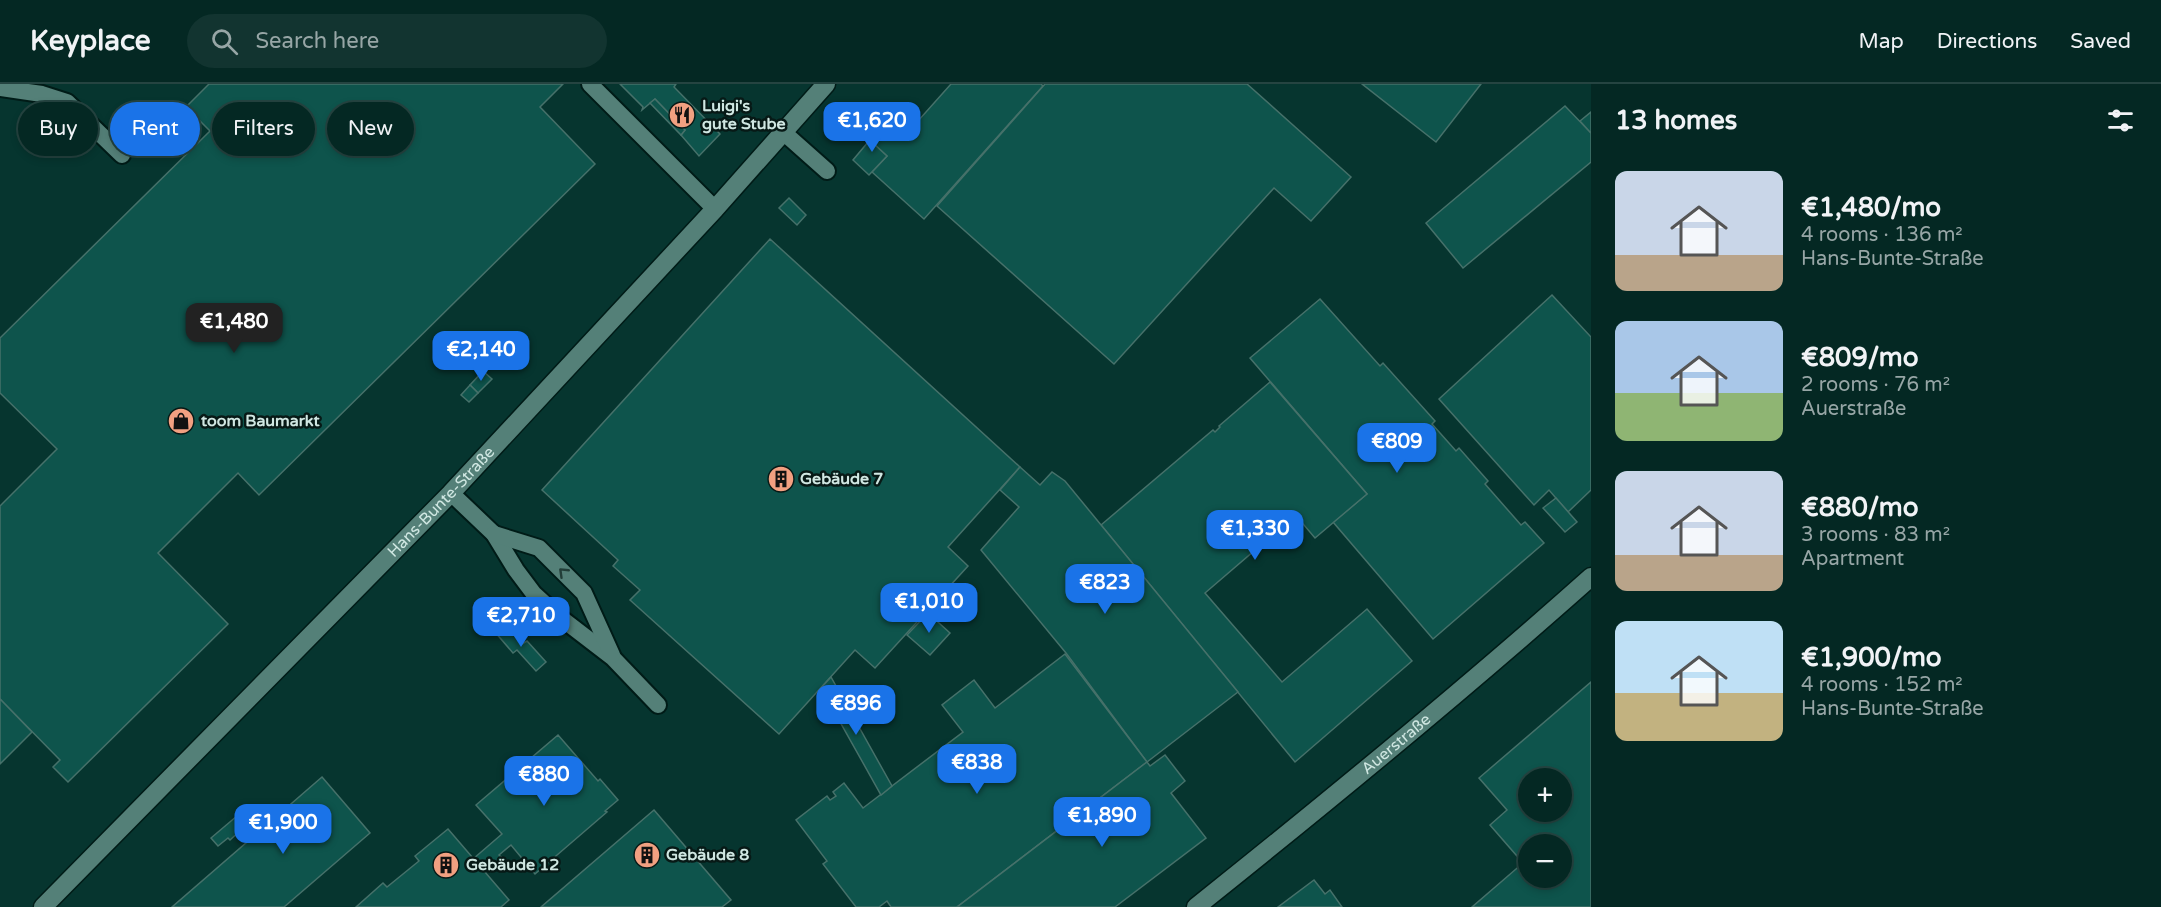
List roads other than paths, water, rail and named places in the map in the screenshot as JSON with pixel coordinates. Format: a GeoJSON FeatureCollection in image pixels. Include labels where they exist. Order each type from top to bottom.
{"type":"FeatureCollection","features":[{"type":"Feature","properties":{"kind":"street","name":"Hans-Bunte-Straße"},"geometry":{"type":"LineString","coordinates":[[43,907],[451,493],[715,209],[826,84]]}},
{"type":"Feature","properties":{"kind":"street","name":"Auerstraße"},"geometry":{"type":"LineString","coordinates":[[1196,907],[1314,812],[1591,577]]}},
{"type":"Feature","properties":{"kind":"lane"},"geometry":{"type":"LineString","coordinates":[[590,84],[715,209]]}},
{"type":"Feature","properties":{"kind":"lane"},"geometry":{"type":"LineString","coordinates":[[0,88],[42,94],[67,102],[110,143]]}},
{"type":"Feature","properties":{"kind":"lane"},"geometry":{"type":"LineString","coordinates":[[782,131],[827,171]]}},
{"type":"Feature","properties":{"kind":"lane"},"geometry":{"type":"LineString","coordinates":[[451,493],[494,534],[534,594],[557,615],[613,658],[658,705]]}},
{"type":"Feature","properties":{"kind":"lane"},"geometry":{"type":"LineString","coordinates":[[494,534],[539,548],[584,593],[613,658]]}},
{"type":"Feature","properties":{"kind":"place","name":"Luigi's gute Stube"},"geometry":{"type":"Point","coordinates":[682,115]}},
{"type":"Feature","properties":{"kind":"place","name":"toom Baumarkt"},"geometry":{"type":"Point","coordinates":[181,421]}},
{"type":"Feature","properties":{"kind":"place","name":"Gebäude 7"},"geometry":{"type":"Point","coordinates":[781,479]}},
{"type":"Feature","properties":{"kind":"place","name":"Gebäude 8"},"geometry":{"type":"Point","coordinates":[647,855]}},
{"type":"Feature","properties":{"kind":"place","name":"Gebäude 12"},"geometry":{"type":"Point","coordinates":[446,865]}}]}
